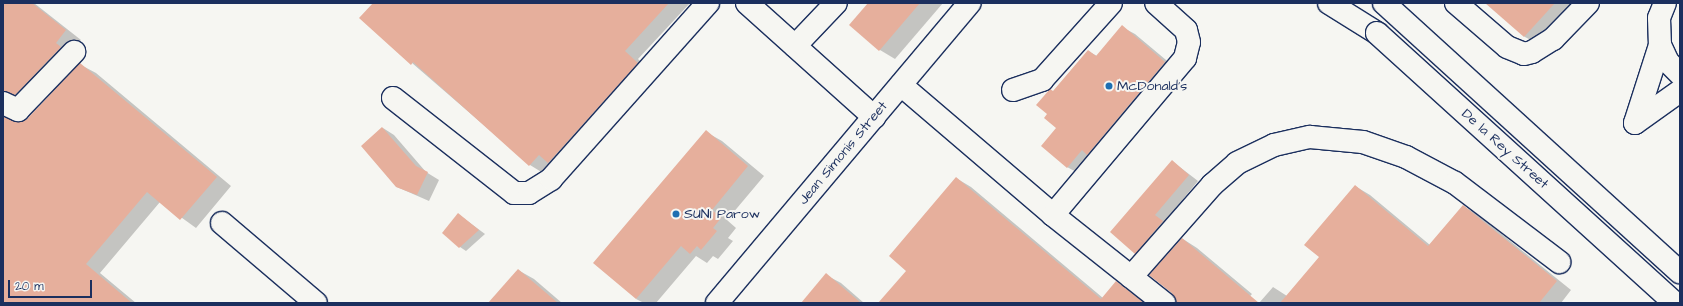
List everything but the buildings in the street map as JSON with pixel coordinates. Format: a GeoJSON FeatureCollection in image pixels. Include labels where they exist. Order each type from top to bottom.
{"type":"FeatureCollection","features":[{"type":"Feature","properties":{"kind":"main road"},"geometry":{"type":"LineString","coordinates":[[393,98],[514,193],[529,193],[551,179],[708,3]]}},
{"type":"Feature","properties":{"kind":"main road"},"geometry":{"type":"LineString","coordinates":[[747,3],[874,117]]}},
{"type":"Feature","properties":{"kind":"main road"},"geometry":{"type":"LineString","coordinates":[[795,46],[836,3]]}},
{"type":"Feature","properties":{"kind":"main road","name":"Jean Simonis Street"},"geometry":{"type":"LineString","coordinates":[[717,303],[970,3]]}},
{"type":"Feature","properties":{"kind":"main road"},"geometry":{"type":"LineString","coordinates":[[1013,90],[1042,80],[1111,3]]}},
{"type":"Feature","properties":{"kind":"main road"},"geometry":{"type":"LineString","coordinates":[[1053,215],[1185,58],[1189,42],[1186,30],[1156,3]]}},
{"type":"Feature","properties":{"kind":"main road","name":"De la Rey Street"},"geometry":{"type":"LineString","coordinates":[[1328,3],[1377,33],[1675,303]]}},
{"type":"Feature","properties":{"kind":"main road","name":"De la Rey Street"},"geometry":{"type":"LineString","coordinates":[[1384,3],[1680,272]]}},
{"type":"Feature","properties":{"kind":"main road"},"geometry":{"type":"LineString","coordinates":[[1456,3],[1507,47],[1524,54],[1532,52],[1553,39],[1588,3]]}},
{"type":"Feature","properties":{"kind":"main road"},"geometry":{"type":"LineString","coordinates":[[1665,3],[1659,18],[1660,45],[1635,123],[1680,91]]}},
{"type":"Feature","properties":{"kind":"main road"},"geometry":{"type":"LineString","coordinates":[[1660,45],[1668,62],[1680,74]]}},
{"type":"Feature","properties":{"kind":"main road"},"geometry":{"type":"LineString","coordinates":[[3,103],[18,110],[74,52]]}},
{"type":"Feature","properties":{"kind":"main road"},"geometry":{"type":"LineString","coordinates":[[901,85],[1053,215],[1164,303]]}},
{"type":"Feature","properties":{"kind":"main road"},"geometry":{"type":"LineString","coordinates":[[1132,277],[1212,185],[1237,163],[1274,145],[1310,137],[1363,142],[1406,157],[1455,183],[1559,262]]}},
{"type":"Feature","properties":{"kind":"main road"},"geometry":{"type":"LineString","coordinates":[[222,223],[316,303]]}},
{"type":"Feature","properties":{"kind":"railway"},"geometry":{"type":"LineString","coordinates":[[1674,303],[1680,296]]}},
{"type":"Feature","properties":{"kind":"place","name":"McDonald's"},"geometry":{"type":"Point","coordinates":[1109,86]}},
{"type":"Feature","properties":{"kind":"place","name":"SUN1 Parow"},"geometry":{"type":"Point","coordinates":[676,214]}}]}
